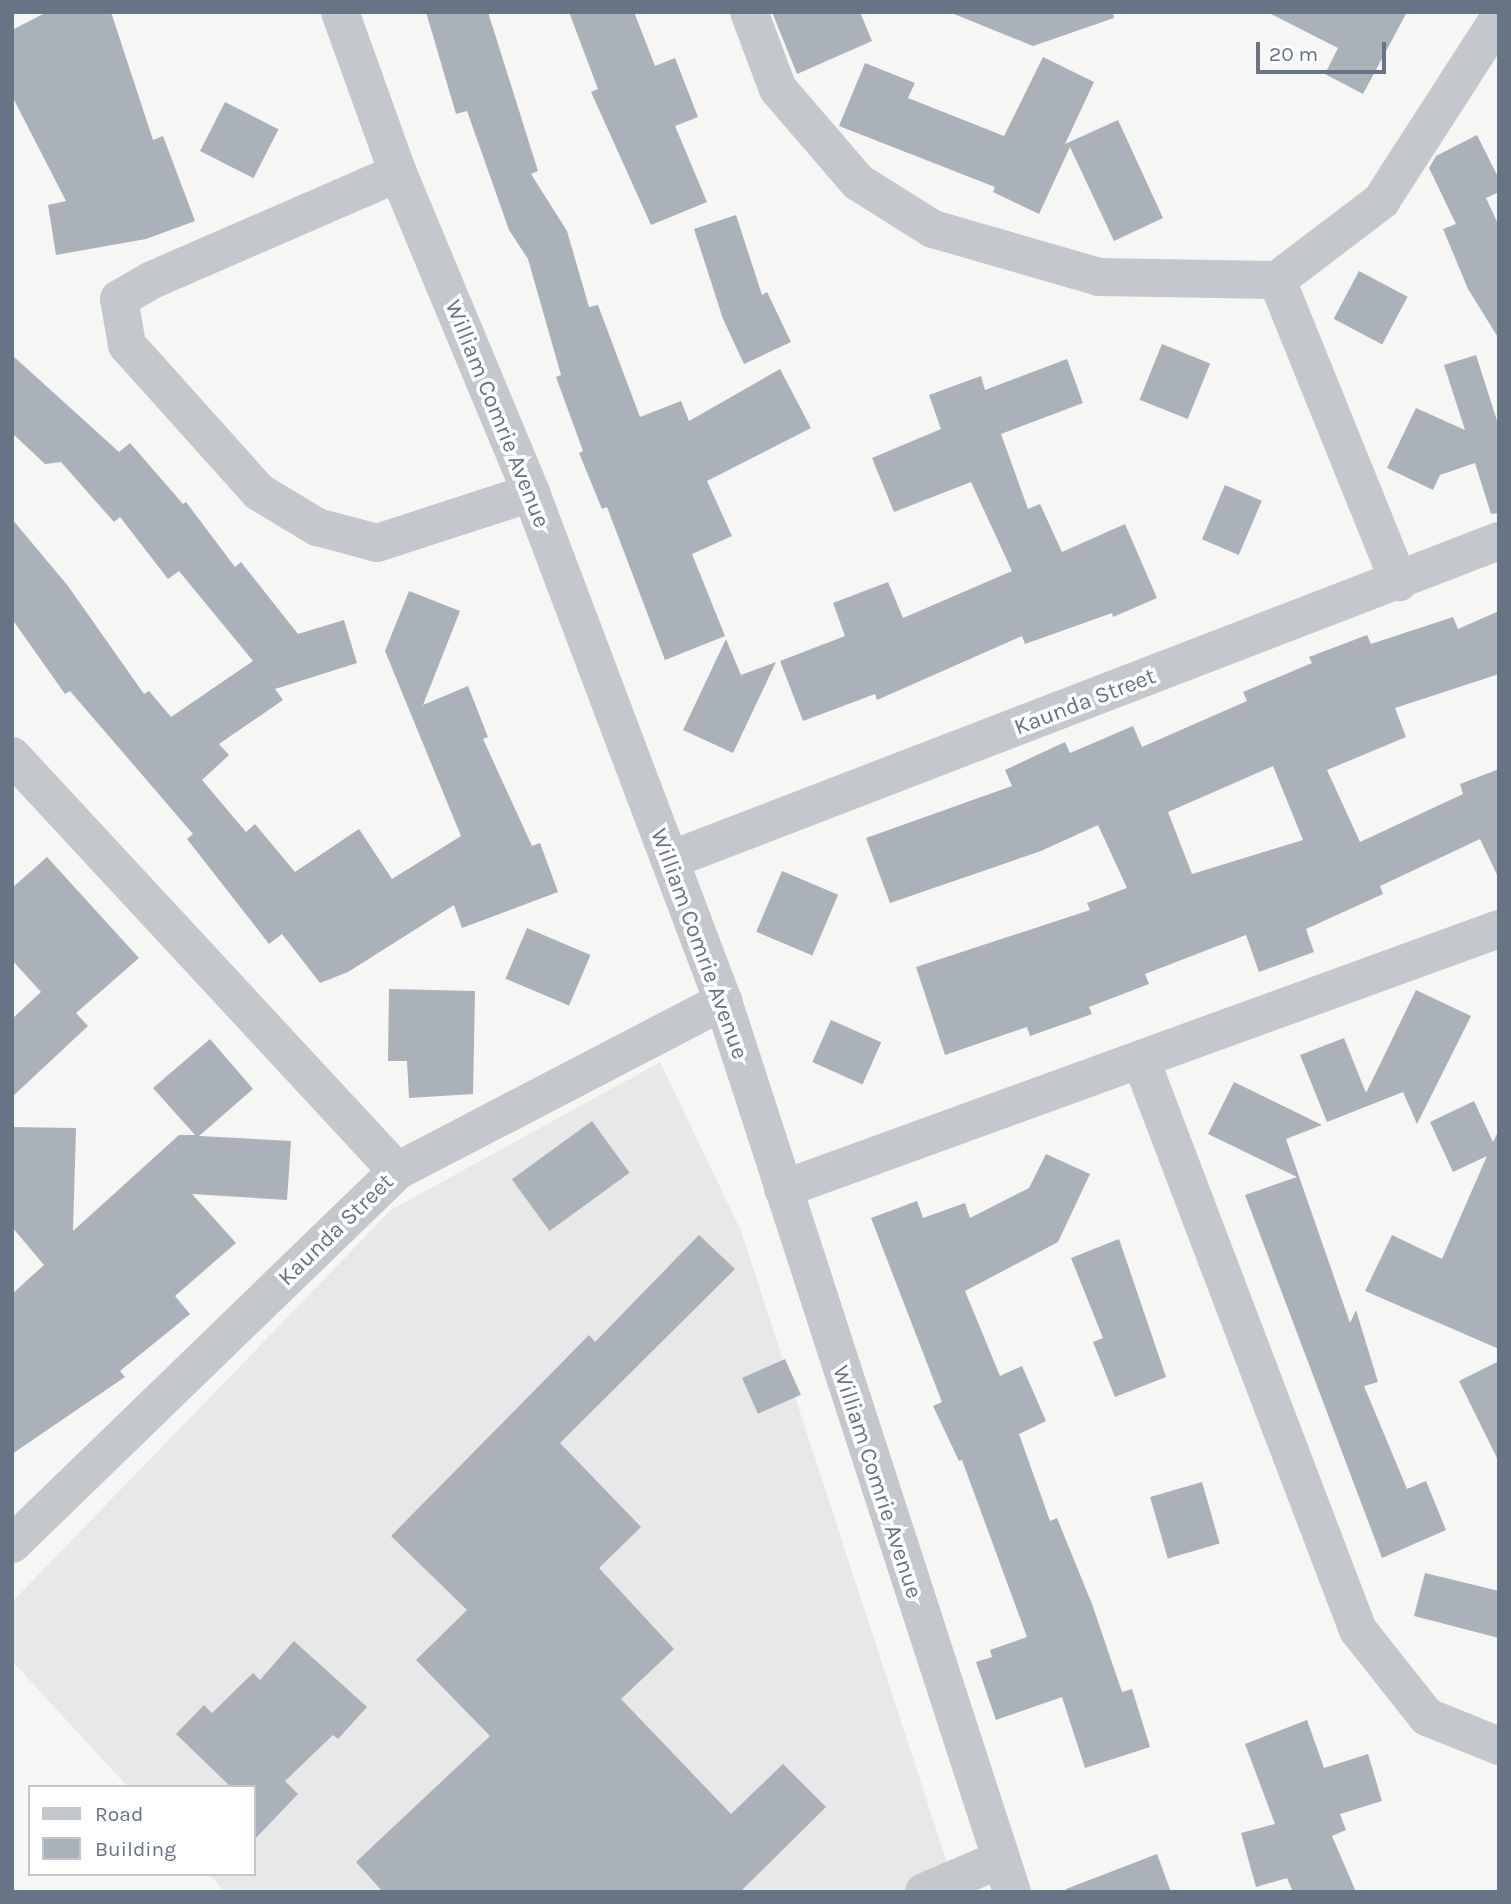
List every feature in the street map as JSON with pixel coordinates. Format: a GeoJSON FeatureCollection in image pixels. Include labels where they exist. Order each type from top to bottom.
{"type":"FeatureCollection","features":[{"type":"Feature","properties":{"kind":"street","name":"William Comrie Avenue"},"geometry":{"type":"LineString","coordinates":[[340,12],[398,173],[531,493],[723,1001],[1005,1876]]}},
{"type":"Feature","properties":{"kind":"street"},"geometry":{"type":"LineString","coordinates":[[749,12],[778,89],[858,182],[933,229],[1099,277],[1277,280],[1381,201],[1499,18]]}},
{"type":"Feature","properties":{"kind":"street"},"geometry":{"type":"LineString","coordinates":[[398,173],[119,299],[127,345],[258,492],[317,527],[377,543],[531,493]]}},
{"type":"Feature","properties":{"kind":"street"},"geometry":{"type":"LineString","coordinates":[[1277,280],[1399,582]]}},
{"type":"Feature","properties":{"kind":"street","name":"Kaunda Street"},"geometry":{"type":"LineString","coordinates":[[670,860],[1399,582],[1499,541]]}},
{"type":"Feature","properties":{"kind":"street"},"geometry":{"type":"LineString","coordinates":[[12,756],[397,1171]]}},
{"type":"Feature","properties":{"kind":"street"},"geometry":{"type":"LineString","coordinates":[[783,1189],[1142,1063],[1499,929]]}},
{"type":"Feature","properties":{"kind":"street","name":"Kaunda Street"},"geometry":{"type":"LineString","coordinates":[[12,1544],[397,1171],[723,1001]]}},
{"type":"Feature","properties":{"kind":"street"},"geometry":{"type":"LineString","coordinates":[[1142,1063],[1358,1630],[1427,1717],[1499,1746]]}},
{"type":"Feature","properties":{"kind":"street"},"geometry":{"type":"LineString","coordinates":[[925,1892],[1005,1876]]}},
{"type":"Feature","properties":{"kind":"shaded area"},"geometry":{"type":"Polygon","coordinates":[[[660,1062],[741,1231],[953,1881],[934,1892],[225,1892],[211,1876],[256,1876],[256,1785],[126,1785],[12,1661],[12,1602],[391,1210],[660,1062]]]}},
{"type":"Feature","properties":{"kind":"building"},"geometry":{"type":"Polygon","coordinates":[[[47,12],[111,12],[153,140],[163,136],[195,221],[146,239],[56,255],[48,205],[66,201],[12,96],[12,30],[47,12]]]}},
{"type":"Feature","properties":{"kind":"building"},"geometry":{"type":"Polygon","coordinates":[[[426,12],[488,12],[538,171],[531,174],[567,231],[589,307],[598,305],[640,417],[681,401],[689,421],[780,369],[811,428],[707,481],[732,536],[692,554],[725,636],[665,660],[607,507],[602,509],[579,453],[583,451],[556,377],[561,375],[528,259],[509,230],[467,111],[456,114],[426,12]]]}},
{"type":"Feature","properties":{"kind":"building"},"geometry":{"type":"Polygon","coordinates":[[[569,12],[634,12],[655,66],[675,58],[698,117],[675,126],[707,202],[651,225],[591,92],[598,89],[569,12]]]}},
{"type":"Feature","properties":{"kind":"building"},"geometry":{"type":"Polygon","coordinates":[[[772,12],[860,12],[872,41],[797,74],[772,12]]]}},
{"type":"Feature","properties":{"kind":"building"},"geometry":{"type":"Polygon","coordinates":[[[1113,12],[1114,18],[1033,46],[954,14],[1113,12]]]}},
{"type":"Feature","properties":{"kind":"building"},"geometry":{"type":"Polygon","coordinates":[[[1267,12],[1407,12],[1363,94],[1325,74],[1338,48],[1267,12]]]}},
{"type":"Feature","properties":{"kind":"building"},"geometry":{"type":"Polygon","coordinates":[[[1043,57],[1094,82],[1065,144],[1118,120],[1163,218],[1114,241],[1070,147],[1039,214],[993,192],[995,187],[839,126],[865,63],[915,83],[908,98],[1004,136],[1043,57]]]}},
{"type":"Feature","properties":{"kind":"building"},"geometry":{"type":"Polygon","coordinates":[[[225,102],[278,129],[253,178],[200,151],[225,102]]]}},
{"type":"Feature","properties":{"kind":"building"},"geometry":{"type":"Polygon","coordinates":[[[1477,135],[1499,179],[1499,192],[1486,198],[1499,226],[1499,339],[1468,289],[1443,229],[1456,224],[1429,168],[1436,156],[1477,135]]]}},
{"type":"Feature","properties":{"kind":"building"},"geometry":{"type":"Polygon","coordinates":[[[736,215],[762,295],[767,292],[791,342],[744,364],[723,319],[694,229],[736,215]]]}},
{"type":"Feature","properties":{"kind":"building"},"geometry":{"type":"Polygon","coordinates":[[[1359,271],[1408,297],[1382,345],[1334,319],[1359,271]]]}},
{"type":"Feature","properties":{"kind":"building"},"geometry":{"type":"Polygon","coordinates":[[[1162,344],[1210,363],[1188,419],[1140,400],[1162,344]]]}},
{"type":"Feature","properties":{"kind":"building"},"geometry":{"type":"Polygon","coordinates":[[[12,355],[119,452],[130,443],[183,504],[186,502],[235,567],[241,562],[298,634],[344,620],[357,663],[275,689],[283,700],[219,744],[229,755],[202,780],[246,832],[255,824],[295,872],[359,829],[392,879],[461,836],[385,651],[409,591],[460,611],[423,705],[468,686],[488,737],[483,739],[532,846],[540,843],[558,892],[462,928],[454,905],[348,972],[320,983],[282,934],[269,944],[187,839],[193,834],[70,691],[65,694],[12,619],[12,519],[68,586],[144,694],[149,691],[171,717],[253,661],[179,571],[168,579],[120,517],[114,522],[61,462],[45,464],[12,433],[12,355]]]}},
{"type":"Feature","properties":{"kind":"building"},"geometry":{"type":"Polygon","coordinates":[[[1476,355],[1499,427],[1499,513],[1491,514],[1475,463],[1440,475],[1433,490],[1387,468],[1416,408],[1465,430],[1444,365],[1476,355]]]}},
{"type":"Feature","properties":{"kind":"building"},"geometry":{"type":"Polygon","coordinates":[[[1067,359],[1083,403],[1001,434],[1028,509],[1040,504],[1062,552],[1125,524],[1157,598],[1113,617],[1112,613],[1025,644],[1022,636],[877,700],[875,694],[803,721],[780,661],[845,636],[833,603],[888,582],[903,618],[1012,571],[971,482],[894,512],[872,458],[941,429],[929,395],[981,376],[985,390],[1067,359]]]}},
{"type":"Feature","properties":{"kind":"building"},"geometry":{"type":"Polygon","coordinates":[[[1225,485],[1262,501],[1239,555],[1202,539],[1225,485]]]}},
{"type":"Feature","properties":{"kind":"building"},"geometry":{"type":"Polygon","coordinates":[[[1499,611],[1499,674],[1395,708],[1406,737],[1327,770],[1360,842],[1463,794],[1460,784],[1499,769],[1499,879],[1480,839],[1380,886],[1383,894],[1306,929],[1314,952],[1259,972],[1246,935],[1145,974],[1149,984],[1089,1007],[1092,1014],[1030,1036],[1027,1027],[945,1055],[916,967],[1090,910],[1087,903],[1127,888],[1098,825],[1041,851],[890,903],[866,838],[1012,786],[1005,770],[1065,742],[1070,753],[1133,726],[1142,747],[1247,701],[1243,692],[1312,663],[1309,657],[1367,635],[1371,644],[1453,617],[1458,629],[1499,611]],[[1273,766],[1168,812],[1192,874],[1303,840],[1273,766]]]}},
{"type":"Feature","properties":{"kind":"building"},"geometry":{"type":"Polygon","coordinates":[[[726,639],[741,675],[776,662],[733,753],[683,730],[726,639]]]}},
{"type":"Feature","properties":{"kind":"building"},"geometry":{"type":"Polygon","coordinates":[[[47,857],[139,958],[76,1013],[88,1026],[12,1097],[12,1019],[41,992],[12,960],[12,888],[47,857]]]}},
{"type":"Feature","properties":{"kind":"building"},"geometry":{"type":"Polygon","coordinates":[[[782,871],[838,895],[812,956],[756,932],[782,871]]]}},
{"type":"Feature","properties":{"kind":"building"},"geometry":{"type":"Polygon","coordinates":[[[527,928],[591,955],[569,1006],[506,979],[527,928]]]}},
{"type":"Feature","properties":{"kind":"building"},"geometry":{"type":"Polygon","coordinates":[[[389,989],[475,991],[473,1094],[409,1098],[407,1061],[388,1061],[389,989]]]}},
{"type":"Feature","properties":{"kind":"building"},"geometry":{"type":"Polygon","coordinates":[[[1416,990],[1471,1016],[1417,1124],[1403,1092],[1327,1122],[1300,1055],[1344,1038],[1366,1093],[1416,990]]]}},
{"type":"Feature","properties":{"kind":"building"},"geometry":{"type":"Polygon","coordinates":[[[831,1020],[881,1042],[863,1084],[812,1062],[831,1020]]]}},
{"type":"Feature","properties":{"kind":"building"},"geometry":{"type":"Polygon","coordinates":[[[210,1039],[253,1089],[199,1136],[291,1141],[287,1200],[192,1194],[236,1243],[175,1296],[190,1314],[120,1371],[125,1377],[12,1454],[12,1294],[44,1265],[12,1227],[12,1127],[76,1128],[73,1231],[179,1135],[195,1135],[153,1088],[210,1039]]]}},
{"type":"Feature","properties":{"kind":"building"},"geometry":{"type":"Polygon","coordinates":[[[1234,1082],[1322,1125],[1286,1139],[1350,1323],[1356,1310],[1378,1382],[1364,1386],[1407,1489],[1426,1481],[1446,1530],[1382,1558],[1245,1195],[1297,1177],[1208,1134],[1234,1082]]]}},
{"type":"Feature","properties":{"kind":"building"},"geometry":{"type":"Polygon","coordinates":[[[1474,1101],[1493,1142],[1499,1130],[1499,1349],[1365,1291],[1392,1235],[1442,1259],[1487,1156],[1453,1172],[1430,1122],[1474,1101]]]}},
{"type":"Feature","properties":{"kind":"building"},"geometry":{"type":"Polygon","coordinates":[[[592,1121],[630,1173],[550,1231],[512,1179],[592,1121]]]}},
{"type":"Feature","properties":{"kind":"building"},"geometry":{"type":"Polygon","coordinates":[[[1046,1154],[1090,1174],[1058,1242],[965,1291],[1000,1376],[1022,1366],[1046,1421],[1019,1434],[1050,1521],[1057,1518],[1092,1604],[1122,1692],[1132,1689],[1150,1747],[1085,1768],[1062,1697],[996,1720],[976,1662],[992,1657],[990,1650],[1027,1637],[962,1460],[959,1461],[933,1406],[942,1402],[871,1218],[917,1201],[923,1218],[965,1203],[970,1218],[1029,1188],[1046,1154]]]}},
{"type":"Feature","properties":{"kind":"building"},"geometry":{"type":"Polygon","coordinates":[[[699,1235],[735,1269],[560,1443],[641,1527],[599,1568],[674,1649],[621,1699],[731,1814],[783,1764],[826,1807],[740,1892],[383,1892],[356,1862],[490,1736],[416,1660],[467,1610],[391,1536],[589,1335],[595,1342],[699,1235]]]}},
{"type":"Feature","properties":{"kind":"building"},"geometry":{"type":"Polygon","coordinates":[[[1119,1239],[1166,1377],[1115,1397],[1093,1342],[1103,1338],[1071,1258],[1119,1239]]]}},
{"type":"Feature","properties":{"kind":"building"},"geometry":{"type":"Polygon","coordinates":[[[785,1359],[801,1395],[758,1414],[742,1378],[785,1359]]]}},
{"type":"Feature","properties":{"kind":"building"},"geometry":{"type":"Polygon","coordinates":[[[1499,1361],[1499,1462],[1459,1381],[1499,1361]]]}},
{"type":"Feature","properties":{"kind":"building"},"geometry":{"type":"Polygon","coordinates":[[[1202,1482],[1220,1544],[1168,1558],[1150,1497],[1202,1482]]]}},
{"type":"Feature","properties":{"kind":"building"},"geometry":{"type":"Polygon","coordinates":[[[1425,1573],[1499,1591],[1499,1638],[1414,1616],[1425,1573]]]}},
{"type":"Feature","properties":{"kind":"building"},"geometry":{"type":"Polygon","coordinates":[[[294,1641],[367,1707],[338,1739],[333,1735],[285,1781],[298,1794],[256,1838],[256,1785],[229,1785],[176,1734],[204,1705],[212,1713],[253,1673],[260,1680],[294,1641]]]}},
{"type":"Feature","properties":{"kind":"building"},"geometry":{"type":"Polygon","coordinates":[[[1307,1720],[1324,1768],[1368,1754],[1382,1801],[1340,1814],[1346,1830],[1332,1836],[1356,1892],[1293,1892],[1287,1878],[1256,1887],[1241,1833],[1275,1824],[1245,1744],[1307,1720]]]}},
{"type":"Feature","properties":{"kind":"building"},"geometry":{"type":"Polygon","coordinates":[[[1157,1854],[1171,1892],[1067,1892],[1066,1889],[1157,1854]]]}}]}
